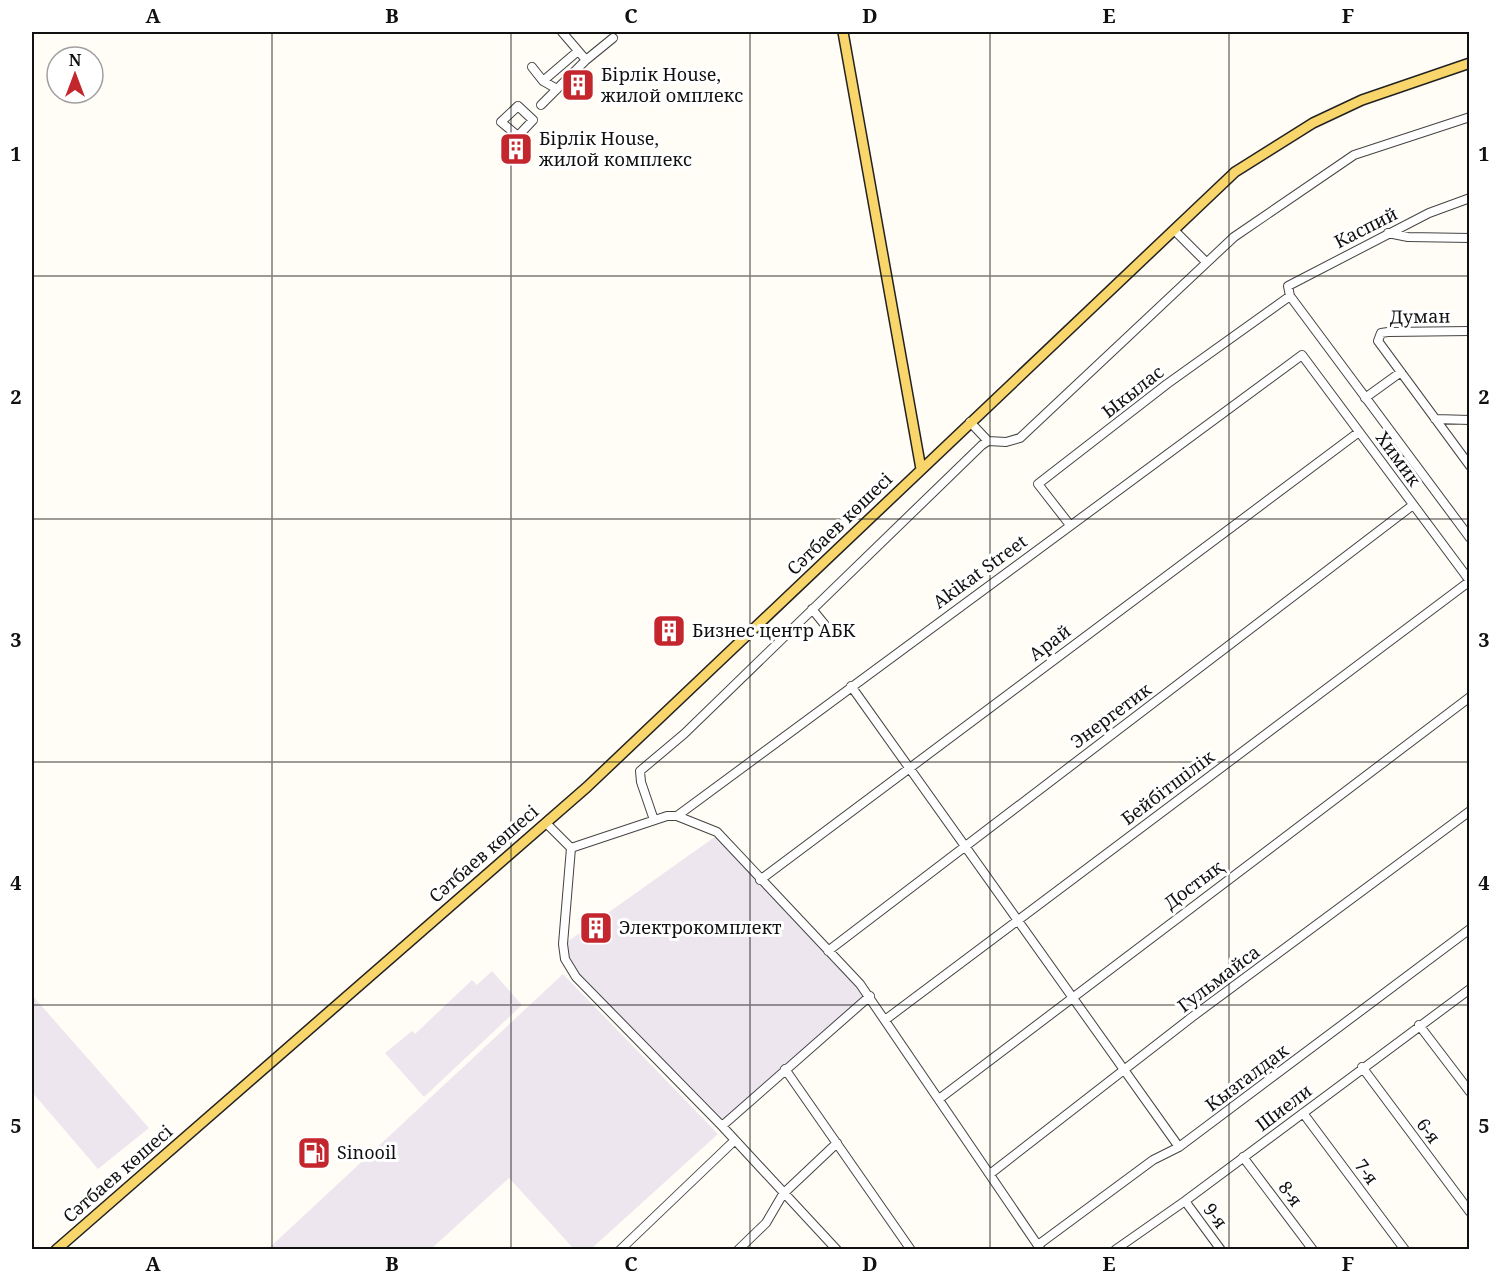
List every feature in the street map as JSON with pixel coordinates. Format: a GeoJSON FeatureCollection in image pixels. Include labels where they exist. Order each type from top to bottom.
{"type":"FeatureCollection","features":[{"type":"Feature","properties":{"kind":"main road"},"geometry":{"type":"LineString","coordinates":[[843,32],[921,469]]}},
{"type":"Feature","properties":{"kind":"main road","name":"Сәтбаев көшесі"},"geometry":{"type":"LineString","coordinates":[[56,1250],[587,787],[1235,172],[1313,123],[1362,100],[1470,63]]}},
{"type":"Feature","properties":{"kind":"street"},"geometry":{"type":"LineString","coordinates":[[562,32],[586,60]]}},
{"type":"Feature","properties":{"kind":"street"},"geometry":{"type":"LineString","coordinates":[[541,105],[586,60],[613,38]]}},
{"type":"Feature","properties":{"kind":"street"},"geometry":{"type":"LineString","coordinates":[[543,81],[578,51]]}},
{"type":"Feature","properties":{"kind":"street"},"geometry":{"type":"LineString","coordinates":[[532,67],[543,81],[557,89]]}},
{"type":"Feature","properties":{"kind":"street"},"geometry":{"type":"LineString","coordinates":[[970,422],[988,441],[1006,442],[1020,438],[1234,237],[1354,155],[1470,117]]}},
{"type":"Feature","properties":{"kind":"street","name":"Каспий"},"geometry":{"type":"LineString","coordinates":[[1290,296],[1288,286],[1388,233],[1430,213],[1470,198]]}},
{"type":"Feature","properties":{"kind":"street"},"geometry":{"type":"LineString","coordinates":[[1174,230],[1206,262]]}},
{"type":"Feature","properties":{"kind":"street"},"geometry":{"type":"LineString","coordinates":[[1388,233],[1408,237],[1470,238]]}},
{"type":"Feature","properties":{"kind":"street"},"geometry":{"type":"LineString","coordinates":[[1290,296],[1470,538]]}},
{"type":"Feature","properties":{"kind":"street","name":"Ыкылас"},"geometry":{"type":"LineString","coordinates":[[1070,525],[1038,484],[1167,384],[1290,296]]}},
{"type":"Feature","properties":{"kind":"street","name":"Думан"},"geometry":{"type":"LineString","coordinates":[[1401,372],[1378,341],[1381,333],[1470,331]]}},
{"type":"Feature","properties":{"kind":"street","name":"Akikat Street"},"geometry":{"type":"LineString","coordinates":[[677,816],[1302,355]]}},
{"type":"Feature","properties":{"kind":"street","name":"Химик"},"geometry":{"type":"LineString","coordinates":[[1302,355],[1470,581]]}},
{"type":"Feature","properties":{"kind":"street"},"geometry":{"type":"LineString","coordinates":[[1365,398],[1401,372],[1470,466]]}},
{"type":"Feature","properties":{"kind":"street"},"geometry":{"type":"LineString","coordinates":[[1435,420],[1470,420]]}},
{"type":"Feature","properties":{"kind":"street","name":"Арай"},"geometry":{"type":"LineString","coordinates":[[760,880],[1359,432]]}},
{"type":"Feature","properties":{"kind":"street"},"geometry":{"type":"LineString","coordinates":[[654,820],[641,782],[640,771],[684,734],[988,441]]}},
{"type":"Feature","properties":{"kind":"street","name":"Энергетик"},"geometry":{"type":"LineString","coordinates":[[828,951],[1413,506]]}},
{"type":"Feature","properties":{"kind":"street","name":"Бейбітшілік"},"geometry":{"type":"LineString","coordinates":[[885,1020],[1470,581]]}},
{"type":"Feature","properties":{"kind":"street"},"geometry":{"type":"LineString","coordinates":[[813,609],[825,625]]}},
{"type":"Feature","properties":{"kind":"street"},"geometry":{"type":"LineString","coordinates":[[851,686],[1179,1147]]}},
{"type":"Feature","properties":{"kind":"street","name":"Достық"},"geometry":{"type":"LineString","coordinates":[[939,1100],[1072,996],[1470,697]]}},
{"type":"Feature","properties":{"kind":"street","name":"Гульмайса"},"geometry":{"type":"LineString","coordinates":[[990,1174],[1192,1017],[1470,811]]}},
{"type":"Feature","properties":{"kind":"street"},"geometry":{"type":"LineString","coordinates":[[572,848],[654,820],[677,816],[717,832],[870,996],[1040,1247]]}},
{"type":"Feature","properties":{"kind":"street"},"geometry":{"type":"LineString","coordinates":[[546,823],[572,848]]}},
{"type":"Feature","properties":{"kind":"street"},"geometry":{"type":"LineString","coordinates":[[572,848],[563,944],[565,960],[576,977],[722,1126],[837,1250]]}},
{"type":"Feature","properties":{"kind":"street","name":"Кызгалдак"},"geometry":{"type":"LineString","coordinates":[[1040,1247],[1153,1160],[1179,1147],[1470,928]]}},
{"type":"Feature","properties":{"kind":"street","name":"Шиели"},"geometry":{"type":"LineString","coordinates":[[1115,1250],[1127,1246],[1362,1067],[1470,989]]}},
{"type":"Feature","properties":{"kind":"street"},"geometry":{"type":"LineString","coordinates":[[722,1126],[870,996]]}},
{"type":"Feature","properties":{"kind":"street"},"geometry":{"type":"LineString","coordinates":[[1419,1025],[1470,1092]]}},
{"type":"Feature","properties":{"kind":"street","name":"6-я"},"geometry":{"type":"LineString","coordinates":[[1362,1067],[1470,1212]]}},
{"type":"Feature","properties":{"kind":"street"},"geometry":{"type":"LineString","coordinates":[[785,1069],[910,1250]]}},
{"type":"Feature","properties":{"kind":"street","name":"7-я"},"geometry":{"type":"LineString","coordinates":[[1304,1113],[1405,1250]]}},
{"type":"Feature","properties":{"kind":"street"},"geometry":{"type":"LineString","coordinates":[[620,1250],[734,1141]]}},
{"type":"Feature","properties":{"kind":"street"},"geometry":{"type":"LineString","coordinates":[[738,1250],[766,1222],[783,1194],[837,1143]]}},
{"type":"Feature","properties":{"kind":"street","name":"8-я"},"geometry":{"type":"LineString","coordinates":[[1243,1157],[1313,1250]]}},
{"type":"Feature","properties":{"kind":"street","name":"9-я"},"geometry":{"type":"LineString","coordinates":[[1185,1201],[1221,1250]]}},
{"type":"Feature","properties":{"kind":"shaded area"},"geometry":{"type":"Polygon","coordinates":[[[716,836],[867,998],[725,1121],[579,974],[569,958],[567,942],[716,836]]]}},
{"type":"Feature","properties":{"kind":"shaded area"},"geometry":{"type":"Polygon","coordinates":[[[492,971],[522,1005],[424,1097],[385,1053],[412,1031],[415,1034],[472,980],[477,985],[492,971]]]}},
{"type":"Feature","properties":{"kind":"shaded area"},"geometry":{"type":"Polygon","coordinates":[[[563,974],[718,1134],[591,1249],[574,1249],[509,1178],[431,1249],[268,1249],[563,974]]]}},
{"type":"Feature","properties":{"kind":"shaded area"},"geometry":{"type":"Polygon","coordinates":[[[32,995],[149,1128],[98,1169],[32,1092],[32,995]]]}},
{"type":"Feature","properties":{"kind":"place","name":"Бірлік House, жилой омплекс"},"geometry":{"type":"Point","coordinates":[578,85]}},
{"type":"Feature","properties":{"kind":"place","name":"Бірлік House, жилой комплекс"},"geometry":{"type":"Point","coordinates":[516,149]}},
{"type":"Feature","properties":{"kind":"place","name":"Бизнес центр АБК"},"geometry":{"type":"Point","coordinates":[669,631]}},
{"type":"Feature","properties":{"kind":"place","name":"Электрокомплект"},"geometry":{"type":"Point","coordinates":[596,928]}},
{"type":"Feature","properties":{"kind":"place","name":"Sinooil"},"geometry":{"type":"Point","coordinates":[314,1153]}}]}
